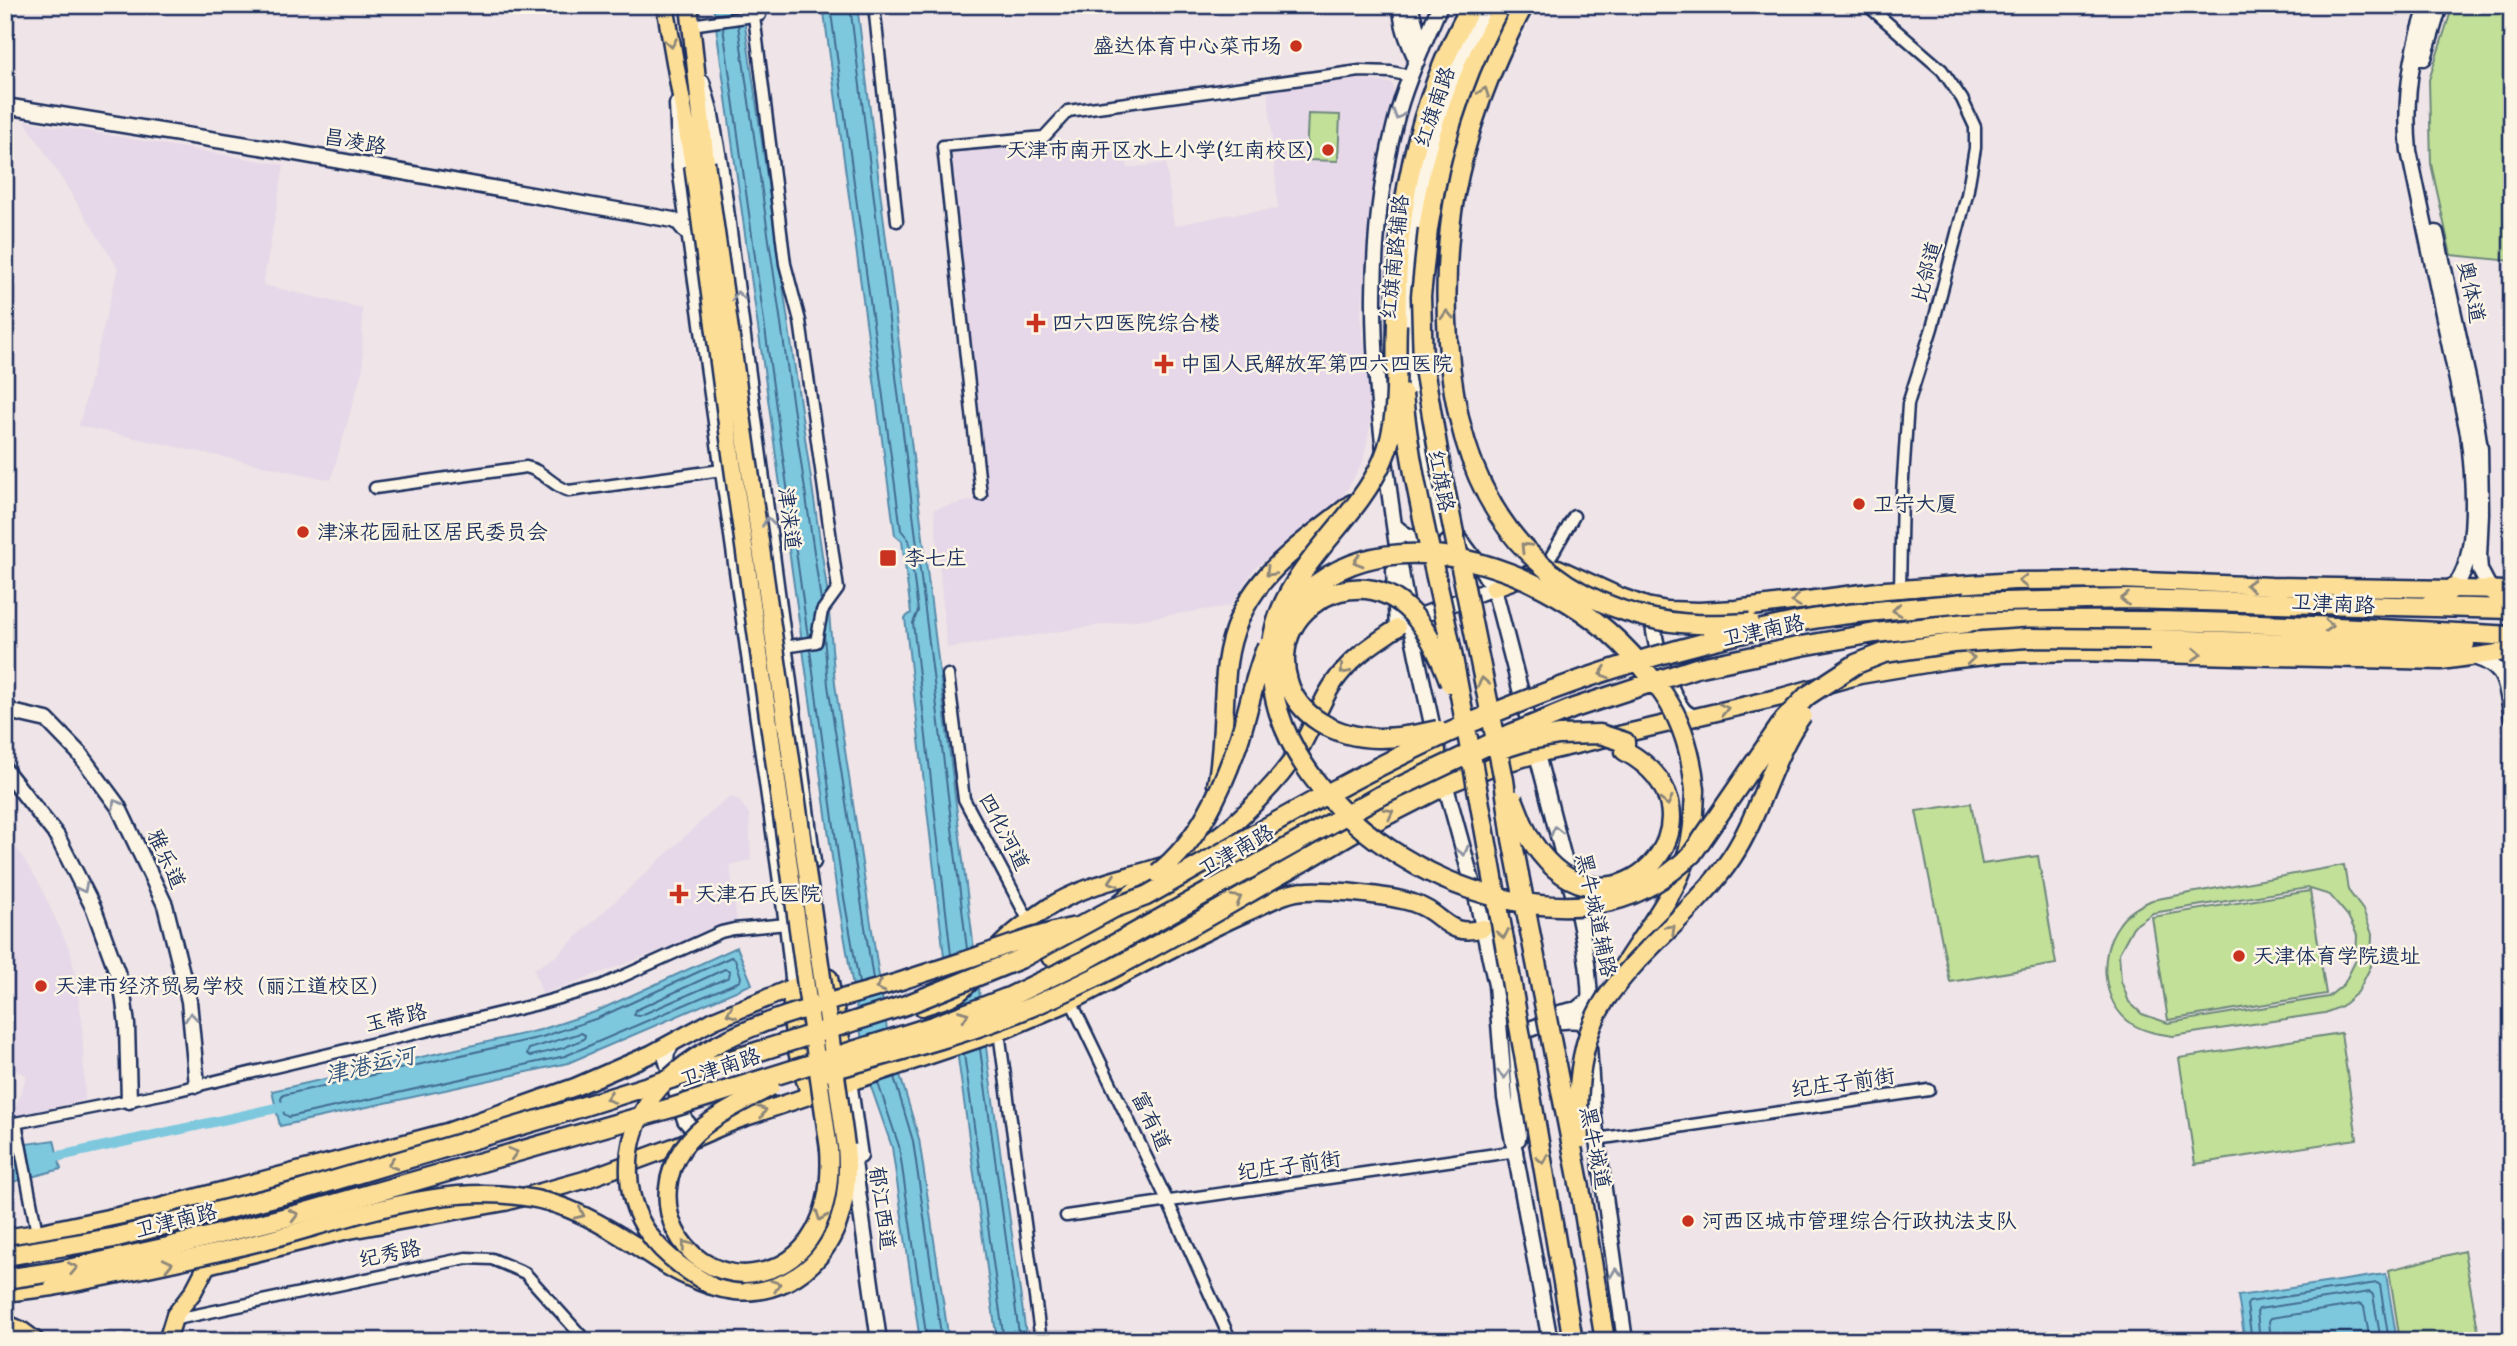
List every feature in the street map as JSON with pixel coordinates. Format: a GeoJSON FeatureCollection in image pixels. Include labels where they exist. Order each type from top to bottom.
{"type":"FeatureCollection","features":[{"type":"Feature","properties":{"kind":"highway","name":"红旗路"},"geometry":{"type":"LineString","coordinates":[[1472,5],[1444,62],[1417,142],[1400,229],[1396,281],[1397,324],[1404,409],[1466,719],[1573,1341]]}},
{"type":"Feature","properties":{"kind":"highway","name":"红旗南路"},"geometry":{"type":"LineString","coordinates":[[1428,229],[1441,158],[1472,65],[1504,5]]}},
{"type":"Feature","properties":{"kind":"highway"},"geometry":{"type":"LineString","coordinates":[[1472,65],[1518,5]]}},
{"type":"Feature","properties":{"kind":"highway"},"geometry":{"type":"LineString","coordinates":[[1524,5],[1492,70],[1460,173],[1446,271],[1451,371],[1457,416],[1475,472],[1493,508],[1523,545],[1548,569],[1597,600],[1646,617],[1682,623],[1793,623]]}},
{"type":"Feature","properties":{"kind":"highway","name":"红旗路"},"geometry":{"type":"LineString","coordinates":[[1428,229],[1421,296],[1423,363],[1442,474],[1504,780],[1535,965]]}},
{"type":"Feature","properties":{"kind":"highway"},"geometry":{"type":"LineString","coordinates":[[1397,324],[1391,434],[1379,468],[1360,497],[1314,555],[1283,605],[1276,623],[1270,657],[1276,703],[1287,733],[1322,787],[1350,818],[1378,841],[1417,867],[1465,889],[1521,902],[1586,905],[1612,901],[1652,885],[1692,854],[1784,720],[1807,696],[1856,664],[1884,653],[1953,643],[2028,638],[2409,646],[2512,644]]}},
{"type":"Feature","properties":{"kind":"highway"},"geometry":{"type":"LineString","coordinates":[[1214,798],[1223,742],[1227,663],[1233,634],[1245,603],[1276,565],[1360,497]]}},
{"type":"Feature","properties":{"kind":"highway"},"geometry":{"type":"LineString","coordinates":[[1116,916],[1183,851],[1199,827],[1240,738],[1253,683],[1276,628],[1299,597],[1346,565],[1379,556],[1434,555],[1461,559],[1502,571],[1546,590],[1584,613],[1607,631],[1650,676],[1665,697],[1683,731],[1692,765],[1695,809],[1687,855],[1665,903],[1598,999],[1580,1077],[1580,1188]]}},
{"type":"Feature","properties":{"kind":"highway"},"geometry":{"type":"LineString","coordinates":[[1357,588],[1392,597],[1412,612],[1426,632],[1466,719],[1405,737],[1381,739],[1356,737],[1328,726],[1305,711],[1290,689],[1285,656],[1293,627],[1309,607],[1333,592],[1357,588]]}},
{"type":"Feature","properties":{"kind":"highway"},"geometry":{"type":"LineString","coordinates":[[2425,607],[2453,588]]}},
{"type":"Feature","properties":{"kind":"highway"},"geometry":{"type":"LineString","coordinates":[[2490,589],[2512,607]]}},
{"type":"Feature","properties":{"kind":"highway","name":"卫津南路"},"geometry":{"type":"LineString","coordinates":[[5,1256],[113,1237],[225,1211],[559,1114],[935,995],[1020,959],[1086,924],[1116,916],[1146,896],[1466,719],[1691,646],[1793,623],[1965,603],[2128,599],[2512,607]]}},
{"type":"Feature","properties":{"kind":"highway","name":"卫津南路"},"geometry":{"type":"LineString","coordinates":[[5,1279],[59,1271],[168,1247],[678,1114],[936,1026],[1009,997],[1086,960],[1199,899],[1442,758],[1574,708],[1696,668],[1850,638],[1967,623],[2304,625],[2512,636]]}},
{"type":"Feature","properties":{"kind":"highway"},"geometry":{"type":"LineString","coordinates":[[2409,646],[2474,657]]}},
{"type":"Feature","properties":{"kind":"highway"},"geometry":{"type":"LineString","coordinates":[[1598,999],[1699,901],[1728,863],[1754,816],[1790,732],[1833,677]]}},
{"type":"Feature","properties":{"kind":"highway"},"geometry":{"type":"LineString","coordinates":[[1442,758],[1545,737],[1601,734],[1618,739],[1625,742],[1625,751],[1640,759],[1653,771],[1666,793],[1670,824],[1666,842],[1655,863],[1637,878],[1612,886],[1584,884],[1564,874],[1547,860],[1532,842],[1504,780]]}},
{"type":"Feature","properties":{"kind":"highway"},"geometry":{"type":"LineString","coordinates":[[678,1114],[708,1103],[962,1033],[1008,1016],[1064,992],[1141,953],[1350,834],[1446,785]]}},
{"type":"Feature","properties":{"kind":"highway","name":"黑牛城道"},"geometry":{"type":"LineString","coordinates":[[1535,965],[1580,1188],[1605,1341]]}},
{"type":"Feature","properties":{"kind":"main road"},"geometry":{"type":"LineString","coordinates":[[5,1293],[147,1269],[391,1207],[470,1194],[535,1199],[562,1206],[597,1223],[682,1274],[737,1292],[772,1287],[800,1273],[815,1261],[833,1237],[846,1193],[848,1163],[700,164],[677,80],[665,5]]}},
{"type":"Feature","properties":{"kind":"main road","name":"津涞道"},"geometry":{"type":"LineString","coordinates":[[689,5],[697,67],[700,164]]}},
{"type":"Feature","properties":{"kind":"main road"},"geometry":{"type":"LineString","coordinates":[[700,164],[735,480],[822,1084],[830,1166],[825,1206],[817,1226],[803,1248],[790,1260],[772,1269],[753,1274],[730,1273],[701,1261],[679,1238],[667,1202],[671,1172],[683,1147],[702,1128],[771,1087]]}},
{"type":"Feature","properties":{"kind":"main road"},"geometry":{"type":"LineString","coordinates":[[1493,588],[1556,564],[1620,597],[1667,610],[1736,609],[1900,589],[2014,581],[2118,580],[2271,586],[2512,590]]}},
{"type":"Feature","properties":{"kind":"main road"},"geometry":{"type":"LineString","coordinates":[[846,1030],[953,996],[962,990],[1006,940],[1029,920],[1072,895],[1175,861],[1222,832],[1278,780],[1302,745],[1326,696],[1343,670],[1404,624]]}},
{"type":"Feature","properties":{"kind":"main road"},"geometry":{"type":"LineString","coordinates":[[1446,785],[1489,768],[1537,754],[1860,675],[1949,660],[2003,654],[2141,652],[2441,661],[2512,652]]}},
{"type":"Feature","properties":{"kind":"main road"},"geometry":{"type":"LineString","coordinates":[[1050,957],[1116,916],[1343,798],[1442,758]]}},
{"type":"Feature","properties":{"kind":"main road"},"geometry":{"type":"LineString","coordinates":[[167,1341],[172,1321],[206,1268],[218,1261],[344,1231],[505,1202],[584,1180],[814,1092],[999,1032],[1072,1001],[1222,923],[1299,891],[1403,900],[1431,911],[1459,931],[1483,928]]}},
{"type":"Feature","properties":{"kind":"main road"},"geometry":{"type":"LineString","coordinates":[[1072,1001],[1096,967],[1116,916]]}},
{"type":"Feature","properties":{"kind":"main road"},"geometry":{"type":"LineString","coordinates":[[710,1285],[678,1266],[656,1244],[638,1215],[631,1193],[629,1156],[636,1128],[648,1103],[666,1081],[713,1046],[766,1021],[874,989],[1032,936],[1086,924]]}},
{"type":"Feature","properties":{"kind":"main road"},"geometry":{"type":"LineString","coordinates":[[5,1238],[203,1197],[447,1132],[659,1056],[674,1041],[714,1020],[794,987],[829,978],[846,1030],[848,1082]]}},
{"type":"Feature","properties":{"kind":"main road"},"geometry":{"type":"LineString","coordinates":[[794,987],[791,1009],[802,1070],[808,1089],[814,1092]]}},
{"type":"Feature","properties":{"kind":"main road"},"geometry":{"type":"LineString","coordinates":[[5,1323],[21,1329],[36,1341]]}},
{"type":"Feature","properties":{"kind":"street"},"geometry":{"type":"LineString","coordinates":[[874,5],[897,221]]}},
{"type":"Feature","properties":{"kind":"street"},"geometry":{"type":"LineString","coordinates":[[1401,5],[1407,39],[1420,55]]}},
{"type":"Feature","properties":{"kind":"street"},"geometry":{"type":"LineString","coordinates":[[1410,5],[1420,55]]}},
{"type":"Feature","properties":{"kind":"street","name":"红旗南路辅路"},"geometry":{"type":"LineString","coordinates":[[1440,5],[1395,123],[1379,216],[1373,299],[1374,356],[1397,544],[1394,562],[1404,624],[1419,662],[1442,758]]}},
{"type":"Feature","properties":{"kind":"street","name":"红旗南路辅路"},"geometry":{"type":"LineString","coordinates":[[1488,5],[1454,72],[1425,170],[1410,275],[1408,329],[1421,433],[1439,515],[1493,588]]}},
{"type":"Feature","properties":{"kind":"street","name":"比邻道"},"geometry":{"type":"LineString","coordinates":[[1867,5],[1941,70],[1962,99],[1975,127],[1975,148],[1967,195],[1933,328],[1908,404],[1903,470],[1900,589]]}},
{"type":"Feature","properties":{"kind":"street"},"geometry":{"type":"LineString","coordinates":[[2428,5],[2409,87],[2407,124],[2409,151],[2466,422],[2471,459],[2469,556],[2460,580],[2453,588]]}},
{"type":"Feature","properties":{"kind":"street","name":"奥体道"},"geometry":{"type":"LineString","coordinates":[[2440,5],[2418,85],[2417,132],[2419,153],[2472,396],[2481,467],[2480,570],[2490,589]]}},
{"type":"Feature","properties":{"kind":"street"},"geometry":{"type":"LineString","coordinates":[[691,25],[754,16],[785,264],[800,321],[838,589],[822,611],[816,642],[788,646]]}},
{"type":"Feature","properties":{"kind":"street","name":"津涞道"},"geometry":{"type":"LineString","coordinates":[[697,67],[710,110],[720,164],[788,646],[829,978]]}},
{"type":"Feature","properties":{"kind":"street"},"geometry":{"type":"LineString","coordinates":[[981,495],[943,146],[1044,137],[1068,111],[1360,71],[1411,76]]}},
{"type":"Feature","properties":{"kind":"street"},"geometry":{"type":"LineString","coordinates":[[677,80],[683,188],[794,987]]}},
{"type":"Feature","properties":{"kind":"street","name":"昌凌路"},"geometry":{"type":"LineString","coordinates":[[5,99],[202,130],[656,210],[668,211],[676,207],[683,188]]}},
{"type":"Feature","properties":{"kind":"street","name":"昌凌路"},"geometry":{"type":"LineString","coordinates":[[5,106],[273,149],[673,220],[680,223],[690,237]]}},
{"type":"Feature","properties":{"kind":"street"},"geometry":{"type":"LineString","coordinates":[[1374,356],[1410,354]]}},
{"type":"Feature","properties":{"kind":"street"},"geometry":{"type":"LineString","coordinates":[[375,488],[526,467],[540,471],[562,489],[569,491],[761,464]]}},
{"type":"Feature","properties":{"kind":"street"},"geometry":{"type":"LineString","coordinates":[[1393,524],[1406,537],[1417,538],[1432,534],[1438,529],[1439,515]]}},
{"type":"Feature","properties":{"kind":"street"},"geometry":{"type":"LineString","coordinates":[[1556,564],[1574,516]]}},
{"type":"Feature","properties":{"kind":"street"},"geometry":{"type":"LineString","coordinates":[[1404,624],[1493,588]]}},
{"type":"Feature","properties":{"kind":"street","name":"黑牛城道辅路"},"geometry":{"type":"LineString","coordinates":[[1493,588],[1598,999],[1588,1032],[1597,1139],[1625,1341]]}},
{"type":"Feature","properties":{"kind":"street"},"geometry":{"type":"LineString","coordinates":[[1667,610],[1657,615],[1653,622],[1656,642],[1681,707],[1694,717]]}},
{"type":"Feature","properties":{"kind":"street"},"geometry":{"type":"LineString","coordinates":[[2474,657],[2488,661],[2503,675],[2512,717]]}},
{"type":"Feature","properties":{"kind":"street","name":"四化河道"},"geometry":{"type":"LineString","coordinates":[[948,675],[964,799],[1029,920]]}},
{"type":"Feature","properties":{"kind":"street","name":"雅乐道"},"geometry":{"type":"LineString","coordinates":[[5,705],[12,712],[47,720],[79,753],[123,817],[165,905],[189,1001],[197,1085]]}},
{"type":"Feature","properties":{"kind":"street"},"geometry":{"type":"LineString","coordinates":[[1442,758],[1446,785],[1499,999],[1505,1098],[1517,1151],[1550,1341]]}},
{"type":"Feature","properties":{"kind":"street"},"geometry":{"type":"LineString","coordinates":[[5,770],[57,836],[94,909],[122,986],[127,1026],[129,1101]]}},
{"type":"Feature","properties":{"kind":"street","name":"富有道"},"geometry":{"type":"LineString","coordinates":[[1029,920],[1072,1001],[1231,1341]]}},
{"type":"Feature","properties":{"kind":"street","name":"玉带路"},"geometry":{"type":"LineString","coordinates":[[10,1124],[129,1101],[534,1005],[601,986],[721,932],[787,924]]}},
{"type":"Feature","properties":{"kind":"street"},"geometry":{"type":"LineString","coordinates":[[1499,999],[1511,1022],[1569,1012],[1598,999]]}},
{"type":"Feature","properties":{"kind":"street"},"geometry":{"type":"LineString","coordinates":[[1517,1151],[1521,1117],[1516,1038],[1526,1029],[1570,1020],[1581,1021],[1588,1032]]}},
{"type":"Feature","properties":{"kind":"street"},"geometry":{"type":"LineString","coordinates":[[999,1032],[1041,1341]]}},
{"type":"Feature","properties":{"kind":"street"},"geometry":{"type":"LineString","coordinates":[[659,1056],[685,1128],[676,1146]]}},
{"type":"Feature","properties":{"kind":"street","name":"郁江西道"},"geometry":{"type":"LineString","coordinates":[[848,1082],[843,1090],[879,1341]]}},
{"type":"Feature","properties":{"kind":"street","name":"郁江西道"},"geometry":{"type":"LineString","coordinates":[[848,1082],[889,1341]]}},
{"type":"Feature","properties":{"kind":"street","name":"纪庄子前街"},"geometry":{"type":"LineString","coordinates":[[1597,1139],[1929,1090]]}},
{"type":"Feature","properties":{"kind":"street"},"geometry":{"type":"LineString","coordinates":[[678,1114],[692,1128],[706,1133]]}},
{"type":"Feature","properties":{"kind":"street"},"geometry":{"type":"LineString","coordinates":[[10,1124],[19,1144],[37,1233]]}},
{"type":"Feature","properties":{"kind":"street","name":"纪庄子前街"},"geometry":{"type":"LineString","coordinates":[[1066,1216],[1517,1151]]}},
{"type":"Feature","properties":{"kind":"street","name":"纪秀路"},"geometry":{"type":"LineString","coordinates":[[172,1321],[466,1258],[492,1259],[525,1273],[586,1341]]}},
{"type":"Feature","properties":{"kind":"shaded area","name":"中国人民解放军第四六四医院"},"geometry":{"type":"Polygon","coordinates":[[[1356,79],[1392,83],[1395,96],[1372,205],[1361,315],[1373,412],[1363,461],[1339,504],[1255,568],[1230,606],[947,648],[934,509],[977,499],[937,149],[940,142],[1039,133],[1057,143],[1123,138],[1128,168],[1166,163],[1174,226],[1225,215],[1278,209],[1268,90],[1356,79]]]}},
{"type":"Feature","properties":{"kind":"shaded area"},"geometry":{"type":"Polygon","coordinates":[[[25,121],[284,165],[263,285],[362,308],[363,368],[331,480],[79,426],[118,268],[25,121]]]}},
{"type":"Feature","properties":{"kind":"shaded area","name":"天津石氏医院"},"geometry":{"type":"Polygon","coordinates":[[[731,797],[739,800],[749,814],[751,860],[730,865],[737,923],[542,994],[534,969],[555,957],[719,805],[731,797]]]}},
{"type":"Feature","properties":{"kind":"shaded area","name":"天津市经济贸易学校（丽江道校区）"},"geometry":{"type":"Polygon","coordinates":[[[7,833],[39,883],[71,953],[82,1020],[85,1100],[12,1117],[27,1075],[5,1067],[7,833]]]}},
{"type":"Feature","properties":{"kind":"green space"},"geometry":{"type":"Polygon","coordinates":[[[2453,5],[2512,5],[2512,261],[2451,255],[2431,164],[2429,80],[2453,5]]]}},
{"type":"Feature","properties":{"kind":"green space"},"geometry":{"type":"Polygon","coordinates":[[[1308,114],[1340,115],[1338,161],[1306,160],[1308,114]]]}},
{"type":"Feature","properties":{"kind":"green space"},"geometry":{"type":"Polygon","coordinates":[[[1971,803],[1982,864],[2038,856],[2056,964],[1950,982],[1916,811],[1971,803]]]}},
{"type":"Feature","properties":{"kind":"green space"},"geometry":{"type":"Polygon","coordinates":[[[2344,865],[2348,890],[2363,910],[2372,934],[2371,966],[2358,992],[2342,1006],[2325,1013],[2173,1036],[2147,1031],[2132,1024],[2114,1004],[2105,964],[2107,950],[2121,921],[2133,910],[2152,900],[2344,865]],[[2307,888],[2153,913],[2133,927],[2119,953],[2121,981],[2129,1002],[2142,1014],[2168,1023],[2328,997],[2344,984],[2356,960],[2357,935],[2348,916],[2330,895],[2307,888]]]}},
{"type":"Feature","properties":{"kind":"green space","name":"天津体育学院遗址"},"geometry":{"type":"Polygon","coordinates":[[[2310,891],[2326,994],[2168,1020],[2152,917],[2310,891]]]}},
{"type":"Feature","properties":{"kind":"green space"},"geometry":{"type":"Polygon","coordinates":[[[2341,1033],[2357,1139],[2195,1164],[2179,1058],[2341,1033]]]}},
{"type":"Feature","properties":{"kind":"green space"},"geometry":{"type":"Polygon","coordinates":[[[2464,1251],[2480,1341],[2400,1341],[2389,1270],[2464,1251]]]}},
{"type":"Feature","properties":{"kind":"water"},"geometry":{"type":"Polygon","coordinates":[[[713,5],[742,5],[827,589],[835,684],[892,1063],[900,1075],[919,1139],[949,1341],[920,1341],[892,1147],[869,1081],[837,893],[713,5]]]}},
{"type":"Feature","properties":{"kind":"water"},"geometry":{"type":"Polygon","coordinates":[[[823,5],[857,5],[990,1079],[1027,1341],[997,1341],[944,956],[905,618],[911,613],[902,541],[895,535],[823,5]]]}},
{"type":"Feature","properties":{"kind":"water"},"geometry":{"type":"Polygon","coordinates":[[[737,947],[752,984],[568,1063],[280,1126],[272,1091],[540,1030],[595,1012],[737,947]]]}},
{"type":"Feature","properties":{"kind":"water"},"geometry":{"type":"Polygon","coordinates":[[[54,1140],[61,1169],[5,1184],[5,1147],[54,1140]]]}},
{"type":"Feature","properties":{"kind":"water"},"geometry":{"type":"Polygon","coordinates":[[[2386,1274],[2397,1341],[2245,1341],[2238,1296],[2386,1274]]]}},
{"type":"Feature","properties":{"kind":"waterway","name":"津港运河"},"geometry":{"type":"LineString","coordinates":[[46,1159],[290,1105]]}},
{"type":"Feature","properties":{"kind":"place","name":"盛达体育中心菜市场"},"geometry":{"type":"Point","coordinates":[1296,46]}},
{"type":"Feature","properties":{"kind":"place","name":"天津市南开区水上小学(红南校区)"},"geometry":{"type":"Point","coordinates":[1328,150]}},
{"type":"Feature","properties":{"kind":"place","name":"四六四医院综合楼"},"geometry":{"type":"Point","coordinates":[1036,323]}},
{"type":"Feature","properties":{"kind":"place","name":"中国人民解放军第四六四医院"},"geometry":{"type":"Point","coordinates":[1164,364]}},
{"type":"Feature","properties":{"kind":"place","name":"卫宁大厦"},"geometry":{"type":"Point","coordinates":[1859,504]}},
{"type":"Feature","properties":{"kind":"place","name":"津涞花园社区居民委员会"},"geometry":{"type":"Point","coordinates":[303,532]}},
{"type":"Feature","properties":{"kind":"place","name":"李七庄"},"geometry":{"type":"Point","coordinates":[888,558]}},
{"type":"Feature","properties":{"kind":"place","name":"天津石氏医院"},"geometry":{"type":"Point","coordinates":[679,894]}},
{"type":"Feature","properties":{"kind":"place","name":"天津体育学院遗址"},"geometry":{"type":"Point","coordinates":[2239,956]}},
{"type":"Feature","properties":{"kind":"place","name":"天津市经济贸易学校（丽江道校区）"},"geometry":{"type":"Point","coordinates":[41,986]}},
{"type":"Feature","properties":{"kind":"place","name":"河西区城市管理综合行政执法支队"},"geometry":{"type":"Point","coordinates":[1688,1221]}}]}
